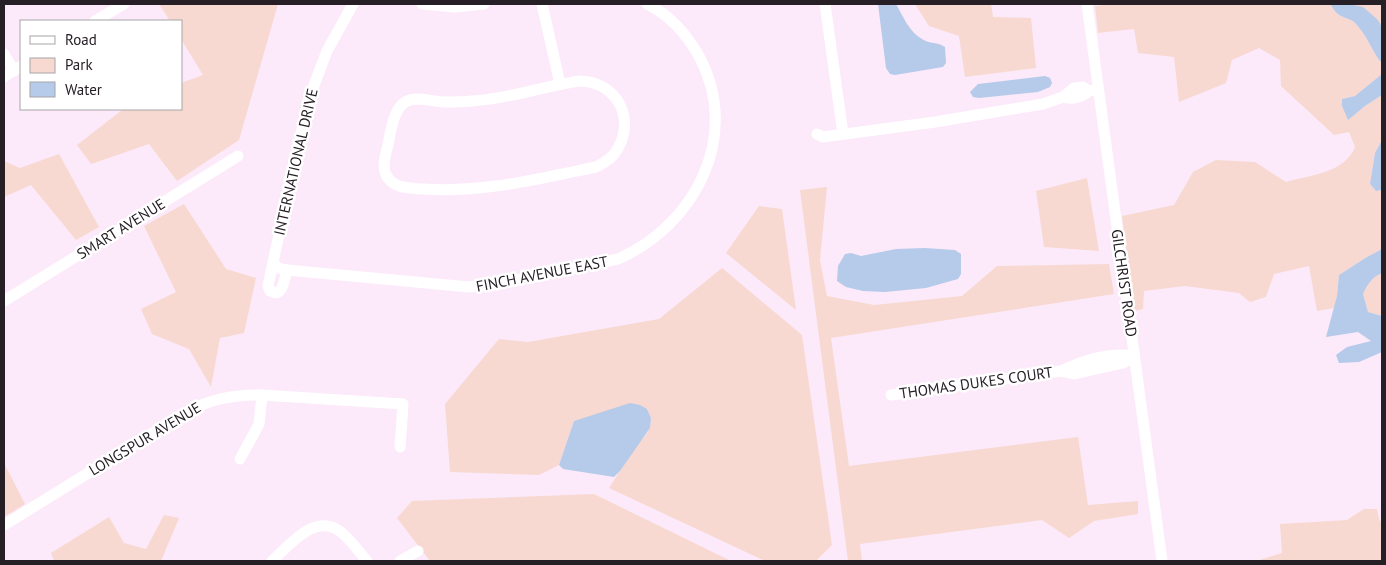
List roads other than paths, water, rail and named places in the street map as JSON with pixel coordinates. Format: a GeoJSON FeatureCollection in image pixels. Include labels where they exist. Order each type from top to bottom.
{"type":"FeatureCollection","features":[{"type":"Feature","properties":{"kind":"street"},"geometry":{"type":"LineString","coordinates":[[97,20],[124,4]]}},
{"type":"Feature","properties":{"kind":"street","name":"INTERNATIONAL DRIVE"},"geometry":{"type":"LineString","coordinates":[[279,267],[308,101],[327,51],[354,4]]}},
{"type":"Feature","properties":{"kind":"street"},"geometry":{"type":"LineString","coordinates":[[422,4],[455,7],[484,4]]}},
{"type":"Feature","properties":{"kind":"street"},"geometry":{"type":"LineString","coordinates":[[542,4],[560,84]]}},
{"type":"Feature","properties":{"kind":"street","name":"FINCH AVENUE EAST"},"geometry":{"type":"LineString","coordinates":[[279,267],[454,287],[494,285],[618,259],[642,247],[688,204],[706,170],[714,136],[715,108],[708,78],[696,50],[661,7],[647,4]]}},
{"type":"Feature","properties":{"kind":"street"},"geometry":{"type":"LineString","coordinates":[[825,4],[843,134]]}},
{"type":"Feature","properties":{"kind":"street","name":"GILCHRIST ROAD"},"geometry":{"type":"LineString","coordinates":[[1087,4],[1093,90],[1134,356],[1162,561]]}},
{"type":"Feature","properties":{"kind":"street"},"geometry":{"type":"LineString","coordinates":[[4,54],[18,68],[4,77]]}},
{"type":"Feature","properties":{"kind":"street"},"geometry":{"type":"LineString","coordinates":[[588,81],[598,84],[614,95],[620,104],[625,123],[624,133],[614,154],[608,160],[596,166],[513,185],[486,188],[439,190],[402,187],[388,179],[385,173],[385,158],[397,112],[407,101],[462,102],[493,99],[560,84],[588,81]]}},
{"type":"Feature","properties":{"kind":"street"},"geometry":{"type":"LineString","coordinates":[[817,134],[823,137],[944,121],[1044,104],[1063,97],[1074,88],[1083,87],[1093,90]]}},
{"type":"Feature","properties":{"kind":"street","name":"SMART AVENUE"},"geometry":{"type":"LineString","coordinates":[[4,301],[238,156]]}},
{"type":"Feature","properties":{"kind":"street","name":"THOMAS DUKES COURT"},"geometry":{"type":"LineString","coordinates":[[891,395],[1062,371],[1074,374],[1122,363],[1134,356]]}},
{"type":"Feature","properties":{"kind":"street"},"geometry":{"type":"LineString","coordinates":[[240,459],[259,424],[262,395]]}},
{"type":"Feature","properties":{"kind":"street","name":"LONGSPUR AVENUE"},"geometry":{"type":"LineString","coordinates":[[4,525],[192,409],[208,401],[224,397],[262,395],[403,404],[400,447]]}},
{"type":"Feature","properties":{"kind":"street"},"geometry":{"type":"LineString","coordinates":[[272,561],[305,532],[311,528],[325,525],[342,533],[367,561]]}},
{"type":"Feature","properties":{"kind":"street"},"geometry":{"type":"LineString","coordinates":[[400,561],[418,551]]}},
{"type":"Feature","properties":{"kind":"water"},"geometry":{"type":"Polygon","coordinates":[[[878,4],[896,4],[917,36],[925,41],[945,47],[946,63],[943,67],[895,75],[890,74],[886,68],[878,4]]]}},
{"type":"Feature","properties":{"kind":"water"},"geometry":{"type":"Polygon","coordinates":[[[1330,4],[1348,4],[1363,7],[1378,20],[1382,27],[1382,63],[1357,25],[1338,14],[1330,4]]]}},
{"type":"Feature","properties":{"kind":"water"},"geometry":{"type":"Polygon","coordinates":[[[1382,74],[1382,95],[1348,120],[1342,106],[1342,99],[1355,96],[1382,74]]]}},
{"type":"Feature","properties":{"kind":"water"},"geometry":{"type":"Polygon","coordinates":[[[1045,76],[1050,78],[1052,83],[1050,87],[1038,92],[979,98],[973,97],[970,92],[978,84],[1045,76]]]}},
{"type":"Feature","properties":{"kind":"water"},"geometry":{"type":"Polygon","coordinates":[[[1382,140],[1382,190],[1376,191],[1370,184],[1375,153],[1382,140]]]}},
{"type":"Feature","properties":{"kind":"water"},"geometry":{"type":"Polygon","coordinates":[[[896,249],[955,250],[961,254],[961,274],[958,279],[926,288],[885,292],[863,291],[846,287],[837,281],[838,266],[845,254],[851,253],[861,256],[896,249]]]}},
{"type":"Feature","properties":{"kind":"water"},"geometry":{"type":"Polygon","coordinates":[[[1382,249],[1382,273],[1370,282],[1363,294],[1368,312],[1382,316],[1382,352],[1359,362],[1339,363],[1336,355],[1347,347],[1371,341],[1358,332],[1326,337],[1337,296],[1339,275],[1382,249]]]}},
{"type":"Feature","properties":{"kind":"water"},"geometry":{"type":"Polygon","coordinates":[[[630,403],[647,409],[651,418],[650,428],[614,477],[563,469],[559,465],[574,421],[630,403]]]}}]}
